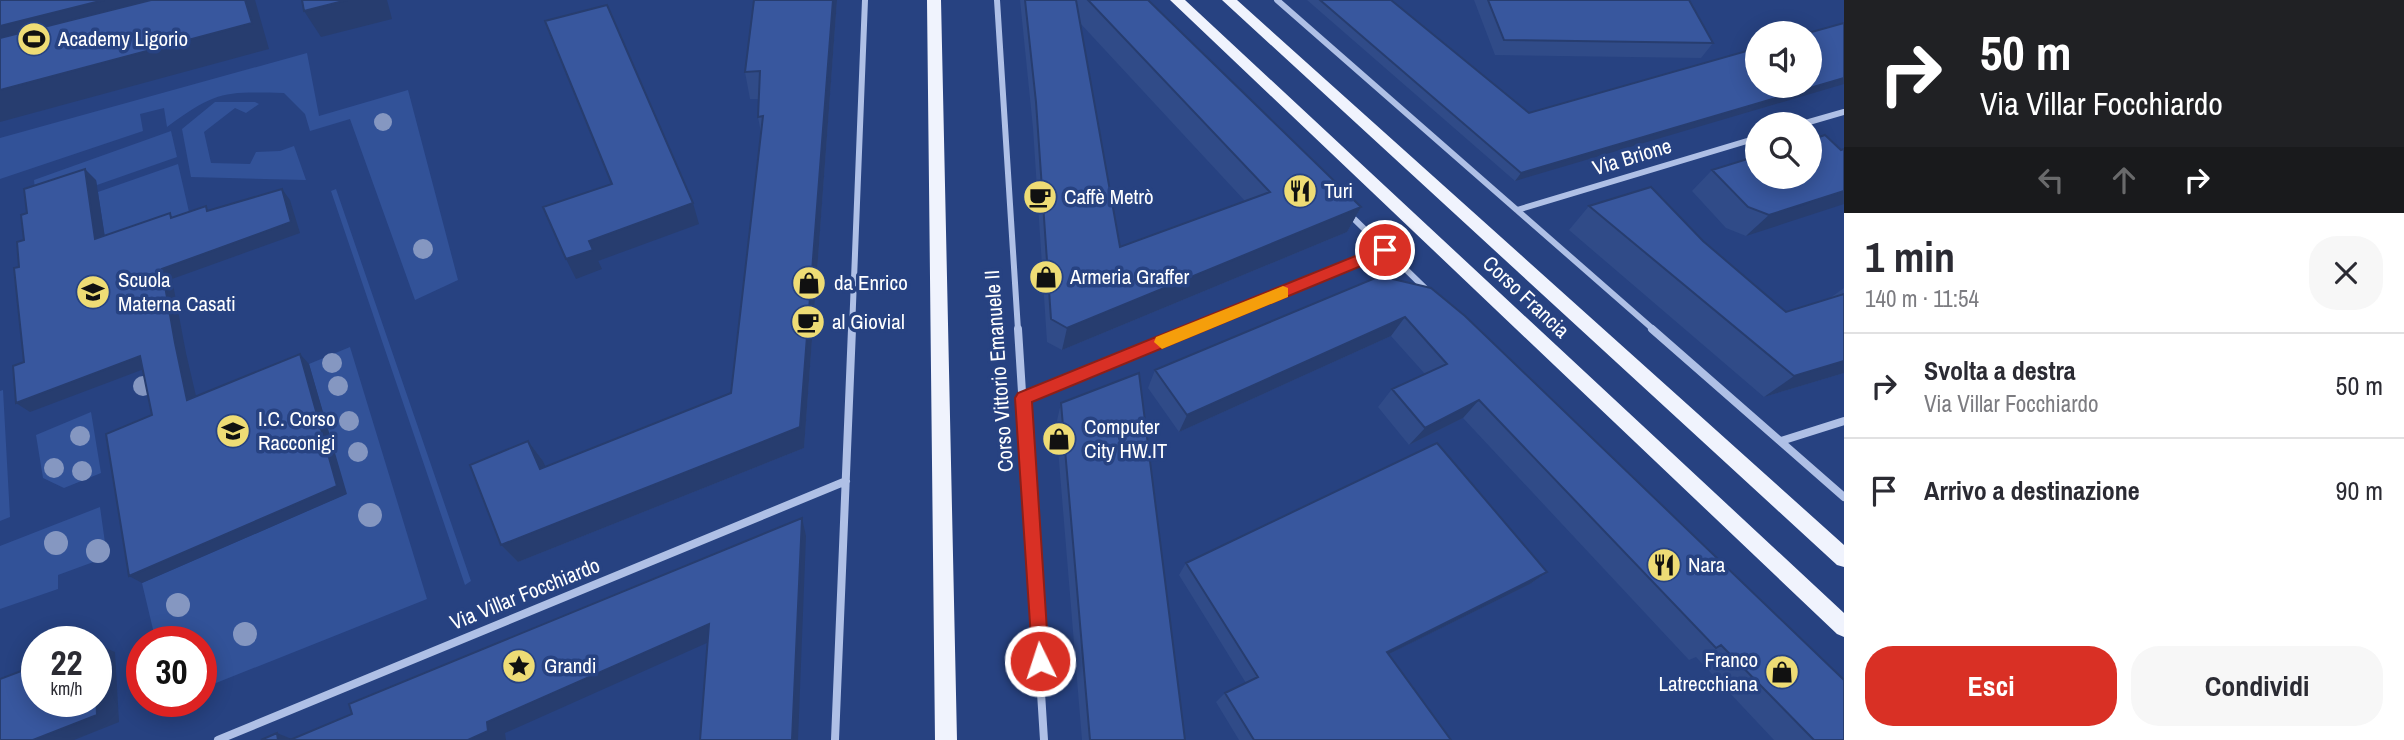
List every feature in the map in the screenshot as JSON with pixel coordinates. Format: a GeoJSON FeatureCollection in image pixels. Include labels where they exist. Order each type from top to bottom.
{"type":"FeatureCollection","features":[{"type":"Feature","properties":{"kind":"main road"},"geometry":{"type":"LineString","coordinates":[[934,0],[946,740]]}},
{"type":"Feature","properties":{"kind":"main road","name":"Corso Francia"},"geometry":{"type":"LineString","coordinates":[[1177,0],[1844,627]]}},
{"type":"Feature","properties":{"kind":"main road","name":"Corso Francia"},"geometry":{"type":"LineString","coordinates":[[1229,0],[1844,558]]}},
{"type":"Feature","properties":{"kind":"street"},"geometry":{"type":"LineString","coordinates":[[835,740],[865,0]]}},
{"type":"Feature","properties":{"kind":"street","name":"Corso Vittorio Emanuele II"},"geometry":{"type":"LineString","coordinates":[[997,0],[1045,740]]}},
{"type":"Feature","properties":{"kind":"street"},"geometry":{"type":"LineString","coordinates":[[1277,0],[1844,497]]}},
{"type":"Feature","properties":{"kind":"street"},"geometry":{"type":"LineString","coordinates":[[1822,118],[1844,111]]}},
{"type":"Feature","properties":{"kind":"street","name":"Via Brione"},"geometry":{"type":"LineString","coordinates":[[1517,210],[1745,142]]}},
{"type":"Feature","properties":{"kind":"street"},"geometry":{"type":"LineString","coordinates":[[1346,211],[1435,298]]}},
{"type":"Feature","properties":{"kind":"street"},"geometry":{"type":"LineString","coordinates":[[1023,398],[1385,250]]}},
{"type":"Feature","properties":{"kind":"street"},"geometry":{"type":"LineString","coordinates":[[1781,442],[1844,421]]}},
{"type":"Feature","properties":{"kind":"street","name":"Via Villar Focchiardo"},"geometry":{"type":"LineString","coordinates":[[218,740],[846,481]]}},
{"type":"Feature","properties":{"kind":"shaded area"},"geometry":{"type":"Polygon","coordinates":[[[307,53],[319,116],[408,90],[458,280],[415,300],[350,119],[310,131],[305,114],[284,93],[222,96],[198,106],[167,127],[164,108],[140,114],[143,131],[0,179],[0,138],[307,53]]]}},
{"type":"Feature","properties":{"kind":"shaded area"},"geometry":{"type":"Polygon","coordinates":[[[215,102],[259,104],[246,113],[235,108],[204,132],[211,163],[250,164],[256,152],[280,151],[294,146],[306,180],[191,177],[182,129],[215,102]]]}},
{"type":"Feature","properties":{"kind":"shaded area"},"geometry":{"type":"Polygon","coordinates":[[[171,131],[177,157],[97,185],[96,180],[36,200],[34,180],[171,131]]]}},
{"type":"Feature","properties":{"kind":"shaded area"},"geometry":{"type":"Polygon","coordinates":[[[178,164],[192,225],[108,259],[98,192],[178,164]]]}},
{"type":"Feature","properties":{"kind":"shaded area"},"geometry":{"type":"Polygon","coordinates":[[[336,189],[471,581],[465,585],[331,191],[336,189]]]}},
{"type":"Feature","properties":{"kind":"shaded area"},"geometry":{"type":"Polygon","coordinates":[[[350,347],[427,599],[217,683],[217,626],[152,626],[142,583],[346,494],[309,364],[350,347]]]}},
{"type":"Feature","properties":{"kind":"shaded area"},"geometry":{"type":"Polygon","coordinates":[[[3,390],[10,517],[0,521],[0,391],[3,390]]]}},
{"type":"Feature","properties":{"kind":"shaded area"},"geometry":{"type":"Polygon","coordinates":[[[91,412],[101,473],[64,488],[43,478],[36,435],[91,412]]]}},
{"type":"Feature","properties":{"kind":"shaded area"},"geometry":{"type":"Polygon","coordinates":[[[100,507],[107,557],[58,575],[58,589],[0,609],[0,546],[100,507]]]}},
{"type":"Feature","properties":{"kind":"building"},"geometry":{"type":"Polygon","coordinates":[[[0,0],[104,0],[0,26],[0,0]]]}},
{"type":"Feature","properties":{"kind":"building"},"geometry":{"type":"Polygon","coordinates":[[[151,0],[245,0],[252,23],[0,90],[0,38],[151,0]]]}},
{"type":"Feature","properties":{"kind":"building"},"geometry":{"type":"Polygon","coordinates":[[[302,0],[347,0],[304,11],[302,0]]]}},
{"type":"Feature","properties":{"kind":"building"},"geometry":{"type":"Polygon","coordinates":[[[754,0],[833,0],[800,427],[501,545],[470,465],[528,441],[540,469],[731,393],[763,116],[758,117],[760,71],[745,72],[754,0]]]}},
{"type":"Feature","properties":{"kind":"building"},"geometry":{"type":"Polygon","coordinates":[[[1025,0],[1076,0],[1120,247],[1270,192],[1088,0],[1148,0],[1361,207],[1067,328],[1051,319],[1036,102],[1025,0]]]}},
{"type":"Feature","properties":{"kind":"building"},"geometry":{"type":"Polygon","coordinates":[[[1320,0],[1391,0],[1529,113],[1745,51],[1745,98],[1776,98],[1521,173],[1320,0]]]}},
{"type":"Feature","properties":{"kind":"building"},"geometry":{"type":"Polygon","coordinates":[[[1488,0],[1689,0],[1713,43],[1504,40],[1488,0]]]}},
{"type":"Feature","properties":{"kind":"building"},"geometry":{"type":"Polygon","coordinates":[[[607,5],[693,203],[589,241],[593,250],[566,259],[543,207],[612,184],[545,21],[607,5]]]}},
{"type":"Feature","properties":{"kind":"building"},"geometry":{"type":"Polygon","coordinates":[[[1844,23],[1844,78],[1822,84],[1822,29],[1844,23]]]}},
{"type":"Feature","properties":{"kind":"building"},"geometry":{"type":"Polygon","coordinates":[[[1825,135],[1841,150],[1844,149],[1844,191],[1769,215],[1748,207],[1712,170],[1745,160],[1745,189],[1822,189],[1822,136],[1825,135]]]}},
{"type":"Feature","properties":{"kind":"building"},"geometry":{"type":"Polygon","coordinates":[[[85,169],[95,239],[170,213],[171,218],[206,206],[207,211],[282,189],[291,222],[162,269],[175,343],[187,400],[300,354],[337,486],[129,576],[106,434],[152,415],[140,356],[16,403],[13,366],[24,362],[14,268],[19,267],[17,242],[24,240],[21,215],[27,213],[24,189],[85,169]]]}},
{"type":"Feature","properties":{"kind":"building"},"geometry":{"type":"Polygon","coordinates":[[[1651,187],[1703,241],[1786,312],[1844,294],[1844,361],[1794,376],[1589,206],[1651,187]]]}},
{"type":"Feature","properties":{"kind":"building"},"geometry":{"type":"Polygon","coordinates":[[[1380,276],[1431,288],[1465,316],[1844,680],[1844,740],[1814,740],[1721,645],[1716,648],[1479,400],[1425,428],[1392,389],[1447,364],[1405,317],[1187,415],[1155,370],[1380,276]]]}},
{"type":"Feature","properties":{"kind":"building"},"geometry":{"type":"Polygon","coordinates":[[[1139,373],[1185,740],[1090,740],[1061,403],[1139,373]]]}},
{"type":"Feature","properties":{"kind":"building"},"geometry":{"type":"Polygon","coordinates":[[[1437,443],[1547,572],[1387,652],[1451,740],[1254,740],[1225,693],[1258,677],[1186,563],[1437,443]]]}},
{"type":"Feature","properties":{"kind":"building"},"geometry":{"type":"Polygon","coordinates":[[[802,518],[792,740],[700,740],[709,624],[487,722],[488,731],[468,740],[290,740],[352,714],[349,704],[802,518]]]}},
{"type":"Feature","properties":{"kind":"building"},"geometry":{"type":"Polygon","coordinates":[[[21,671],[21,717],[92,717],[33,740],[0,740],[0,679],[21,671]]]}},
{"type":"Feature","properties":{"kind":"building"},"geometry":{"type":"Polygon","coordinates":[[[277,733],[278,740],[261,740],[277,733]]]}},
{"type":"Feature","properties":{"kind":"slow traffic"},"geometry":{"type":"LineString","coordinates":[[1162,342],[1283,292]]}},
{"type":"Feature","properties":{"kind":"place","name":"Academy Ligorio"},"geometry":{"type":"Point","coordinates":[34,39]}},
{"type":"Feature","properties":{"kind":"place","name":"Turi"},"geometry":{"type":"Point","coordinates":[1300,191]}},
{"type":"Feature","properties":{"kind":"place","name":"Caffè Metrò"},"geometry":{"type":"Point","coordinates":[1040,197]}},
{"type":"Feature","properties":{"kind":"place","name":"Armeria Graffer"},"geometry":{"type":"Point","coordinates":[1046,277]}},
{"type":"Feature","properties":{"kind":"place","name":"da Enrico"},"geometry":{"type":"Point","coordinates":[809,283]}},
{"type":"Feature","properties":{"kind":"place","name":"Scuola Materna Casati"},"geometry":{"type":"Point","coordinates":[93,292]}},
{"type":"Feature","properties":{"kind":"place","name":"al Giovial"},"geometry":{"type":"Point","coordinates":[808,322]}},
{"type":"Feature","properties":{"kind":"place","name":"I.C. Corso Racconigi"},"geometry":{"type":"Point","coordinates":[233,431]}},
{"type":"Feature","properties":{"kind":"place","name":"Computer City HW.IT"},"geometry":{"type":"Point","coordinates":[1059,439]}},
{"type":"Feature","properties":{"kind":"place","name":"Nara"},"geometry":{"type":"Point","coordinates":[1664,565]}},
{"type":"Feature","properties":{"kind":"place","name":"Grandi"},"geometry":{"type":"Point","coordinates":[519,666]}},
{"type":"Feature","properties":{"kind":"place","name":"Franco Latrecchiana"},"geometry":{"type":"Point","coordinates":[1782,672]}},
{"type":"Feature","properties":{"kind":"route"},"geometry":{"type":"LineString","coordinates":[[1040,661],[1023,398],[1385,250]]}}]}
